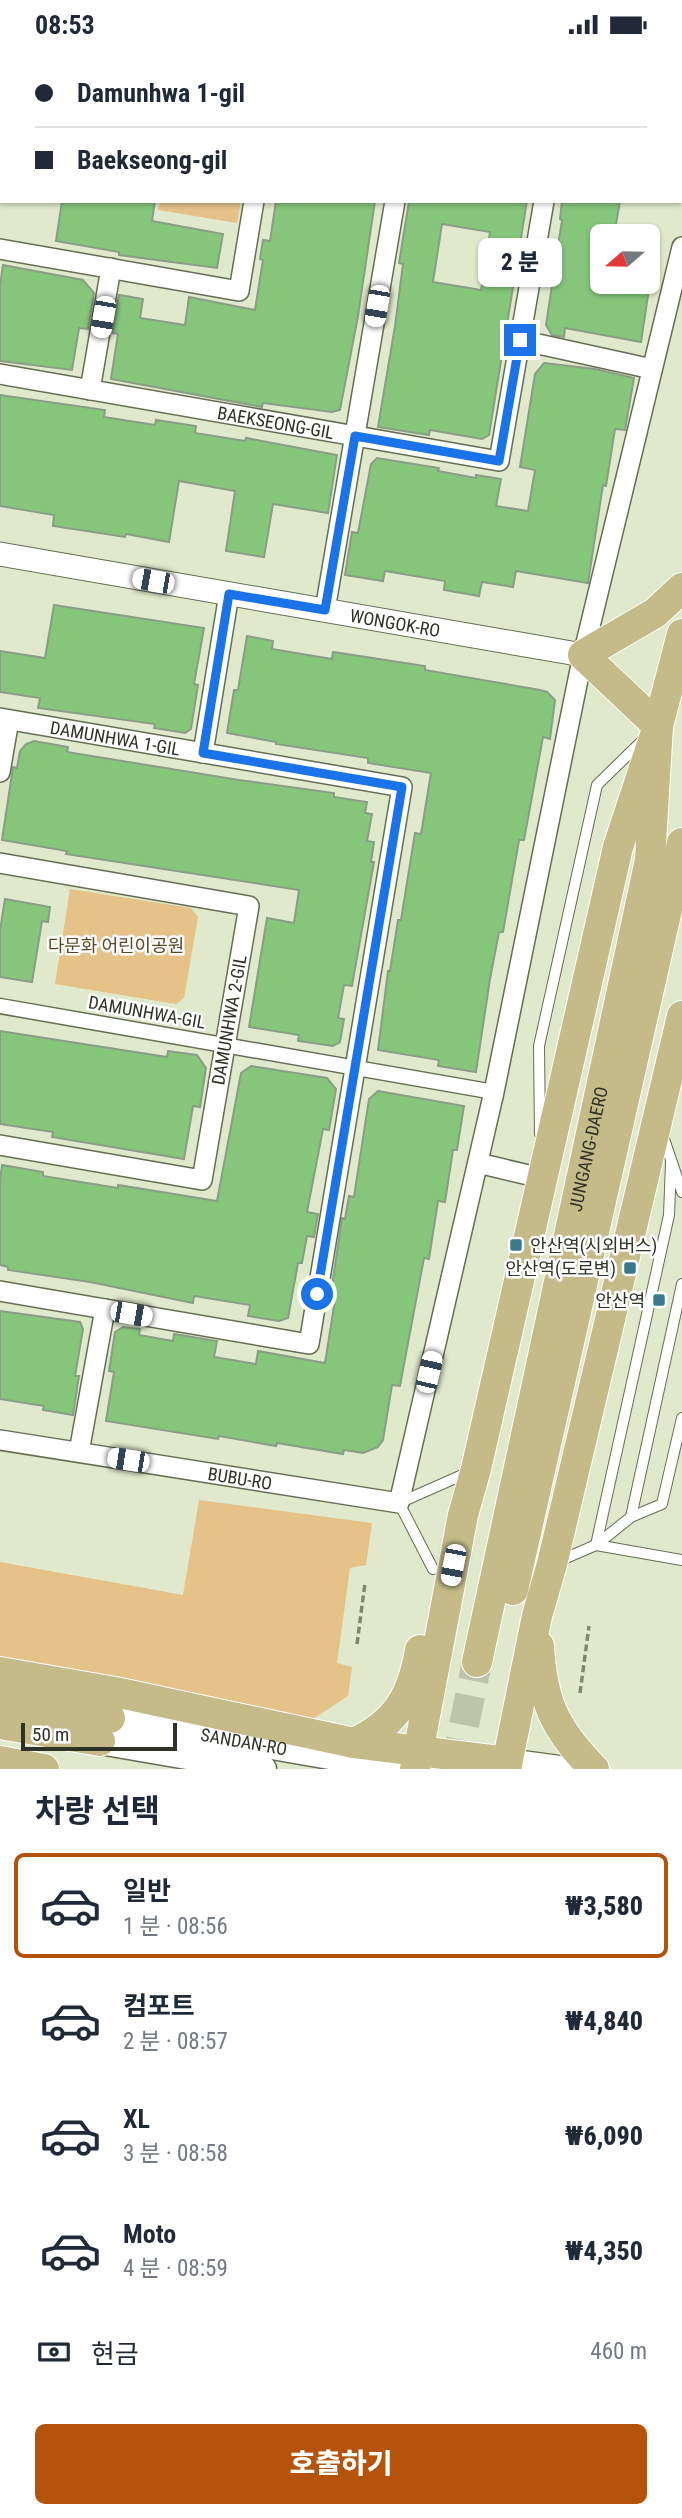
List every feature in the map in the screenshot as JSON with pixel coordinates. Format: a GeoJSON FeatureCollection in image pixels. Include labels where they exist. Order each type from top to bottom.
{"type":"FeatureCollection","features":[{"type":"Feature","properties":{"kind":"main road"},"geometry":{"type":"LineString","coordinates":[[413,1762],[463,1515],[476,1469],[618,847],[658,726],[583,655],[655,613],[682,588]]}},
{"type":"Feature","properties":{"kind":"main road","name":"JUNGANG-DAERO"},"geometry":{"type":"LineString","coordinates":[[682,633],[658,726],[650,860],[486,1666],[682,843]]}},
{"type":"Feature","properties":{"kind":"main road"},"geometry":{"type":"LineString","coordinates":[[506,1766],[537,1616],[552,1564],[682,1016]]}},
{"type":"Feature","properties":{"kind":"main road"},"geometry":{"type":"LineString","coordinates":[[354,1743],[377,1733],[401,1708],[418,1662],[433,1569],[463,1515]]}},
{"type":"Feature","properties":{"kind":"main road"},"geometry":{"type":"LineString","coordinates":[[537,1616],[540,1676],[554,1721],[576,1751],[594,1769]]}},
{"type":"Feature","properties":{"kind":"main road"},"geometry":{"type":"LineString","coordinates":[[0,1672],[115,1692],[354,1743],[413,1762],[559,1769]]}},
{"type":"Feature","properties":{"kind":"main road","name":"SANDAN-RO"},"geometry":{"type":"LineString","coordinates":[[0,1699],[263,1769]]}},
{"type":"Feature","properties":{"kind":"main road"},"geometry":{"type":"LineString","coordinates":[[0,1724],[105,1729]]}},
{"type":"Feature","properties":{"kind":"main road","name":"SANDAN-RO"},"geometry":{"type":"LineString","coordinates":[[105,1729],[413,1762]]}},
{"type":"Feature","properties":{"kind":"main road"},"geometry":{"type":"LineString","coordinates":[[0,1761],[44,1769]]}},
{"type":"Feature","properties":{"kind":"street"},"geometry":{"type":"LineString","coordinates":[[0,249],[239,291],[254,203]]}},
{"type":"Feature","properties":{"kind":"street"},"geometry":{"type":"LineString","coordinates":[[325,610],[395,203]]}},
{"type":"Feature","properties":{"kind":"street","name":"BAEKSEONG-GIL"},"geometry":{"type":"LineString","coordinates":[[0,374],[499,461],[544,203]]}},
{"type":"Feature","properties":{"kind":"street"},"geometry":{"type":"LineString","coordinates":[[399,1503],[494,1092],[583,655],[682,247]]}},
{"type":"Feature","properties":{"kind":"street"},"geometry":{"type":"LineString","coordinates":[[90,390],[111,268]]}},
{"type":"Feature","properties":{"kind":"street"},"geometry":{"type":"LineString","coordinates":[[520,340],[652,369]]}},
{"type":"Feature","properties":{"kind":"street","name":"WONGOK-RO"},"geometry":{"type":"LineString","coordinates":[[0,554],[583,655]]}},
{"type":"Feature","properties":{"kind":"street"},"geometry":{"type":"LineString","coordinates":[[203,753],[229,594]]}},
{"type":"Feature","properties":{"kind":"street"},"geometry":{"type":"LineString","coordinates":[[0,772],[5,719]]}},
{"type":"Feature","properties":{"kind":"street","name":"DAMUNHWA 1-GIL"},"geometry":{"type":"LineString","coordinates":[[0,1291],[309,1344],[402,787],[5,719]]}},
{"type":"Feature","properties":{"kind":"street","name":"DAMUNHWA 2-GIL"},"geometry":{"type":"LineString","coordinates":[[0,863],[249,906],[202,1180],[0,1145]]}},
{"type":"Feature","properties":{"kind":"street","name":"DAMUNHWA-GIL"},"geometry":{"type":"LineString","coordinates":[[0,1006],[494,1092]]}},
{"type":"Feature","properties":{"kind":"street"},"geometry":{"type":"LineString","coordinates":[[478,1163],[541,1181]]}},
{"type":"Feature","properties":{"kind":"street"},"geometry":{"type":"LineString","coordinates":[[79,1452],[105,1309]]}},
{"type":"Feature","properties":{"kind":"street","name":"BUBU-RO"},"geometry":{"type":"LineString","coordinates":[[0,1440],[399,1503]]}},
{"type":"Feature","properties":{"kind":"lane"},"geometry":{"type":"LineString","coordinates":[[541,1181],[539,1046],[597,785],[658,726]]}},
{"type":"Feature","properties":{"kind":"lane"},"geometry":{"type":"LineString","coordinates":[[658,1117],[682,1192]]}},
{"type":"Feature","properties":{"kind":"lane"},"geometry":{"type":"LineString","coordinates":[[596,1545],[670,1215],[671,1163]]}},
{"type":"Feature","properties":{"kind":"lane"},"geometry":{"type":"LineString","coordinates":[[631,1517],[682,1284]]}},
{"type":"Feature","properties":{"kind":"lane"},"geometry":{"type":"LineString","coordinates":[[552,1564],[596,1545],[631,1517],[663,1503],[682,1418]]}},
{"type":"Feature","properties":{"kind":"lane"},"geometry":{"type":"LineString","coordinates":[[433,1569],[399,1503],[476,1469]]}},
{"type":"Feature","properties":{"kind":"lane"},"geometry":{"type":"LineString","coordinates":[[596,1545],[682,1560]]}},
{"type":"Feature","properties":{"kind":"path"},"geometry":{"type":"LineString","coordinates":[[357,1644],[365,1583]]}},
{"type":"Feature","properties":{"kind":"path"},"geometry":{"type":"LineString","coordinates":[[580,1693],[589,1626]]}},
{"type":"Feature","properties":{"kind":"green space"},"geometry":{"type":"Polygon","coordinates":[[[160,203],[241,203],[237,223],[158,210],[160,203]]]}},
{"type":"Feature","properties":{"kind":"green space","name":"다문화 어린이공원"},"geometry":{"type":"Polygon","coordinates":[[[70,889],[191,908],[198,917],[184,998],[176,1004],[55,984],[70,889]]]}},
{"type":"Feature","properties":{"kind":"green space"},"geometry":{"type":"Polygon","coordinates":[[[199,1500],[372,1523],[366,1565],[350,1568],[337,1663],[352,1667],[348,1696],[313,1719],[0,1667],[0,1562],[183,1595],[199,1500]]]}},
{"type":"Feature","properties":{"kind":"building"},"geometry":{"type":"Polygon","coordinates":[[[62,203],[155,203],[152,221],[223,234],[217,268],[119,255],[119,252],[56,241],[62,203]]]}},
{"type":"Feature","properties":{"kind":"building"},"geometry":{"type":"Polygon","coordinates":[[[276,203],[375,203],[358,316],[340,410],[332,412],[263,403],[262,407],[111,379],[118,334],[112,333],[119,295],[143,299],[140,318],[185,325],[189,297],[255,310],[263,260],[260,259],[263,240],[270,241],[276,203]]]}},
{"type":"Feature","properties":{"kind":"building"},"geometry":{"type":"Polygon","coordinates":[[[409,203],[527,203],[489,435],[482,439],[430,430],[429,435],[378,427],[403,264],[399,263],[409,203]],[[442,224],[433,282],[481,290],[490,232],[442,224]]]}},
{"type":"Feature","properties":{"kind":"building"},"geometry":{"type":"Polygon","coordinates":[[[562,203],[620,203],[616,224],[590,224],[590,294],[648,294],[641,342],[565,328],[564,337],[552,335],[546,325],[562,220],[562,203]]]}},
{"type":"Feature","properties":{"kind":"building"},"geometry":{"type":"Polygon","coordinates":[[[3,265],[83,280],[94,293],[88,329],[79,328],[72,370],[0,361],[0,285],[3,265]]]}},
{"type":"Feature","properties":{"kind":"building"},"geometry":{"type":"Polygon","coordinates":[[[544,363],[595,369],[634,378],[625,430],[615,429],[606,486],[603,485],[588,583],[516,571],[513,587],[482,582],[479,596],[444,590],[445,581],[385,571],[383,581],[345,575],[352,532],[358,533],[371,464],[377,458],[439,468],[438,471],[476,478],[476,475],[501,479],[496,506],[528,511],[535,470],[520,467],[535,374],[544,363]]]}},
{"type":"Feature","properties":{"kind":"building"},"geometry":{"type":"Polygon","coordinates":[[[0,395],[105,410],[104,417],[155,425],[156,420],[196,426],[195,433],[245,441],[246,438],[337,455],[328,513],[273,504],[264,557],[226,551],[235,491],[179,481],[169,542],[53,526],[54,515],[0,506],[0,395]]]}},
{"type":"Feature","properties":{"kind":"building"},"geometry":{"type":"Polygon","coordinates":[[[54,605],[204,628],[194,684],[198,685],[191,729],[185,733],[154,728],[155,724],[38,708],[40,698],[0,692],[0,651],[45,658],[54,605]]]}},
{"type":"Feature","properties":{"kind":"building"},"geometry":{"type":"Polygon","coordinates":[[[247,636],[273,641],[272,649],[332,659],[333,652],[425,666],[425,670],[540,690],[547,692],[555,700],[550,739],[543,737],[524,840],[519,840],[503,932],[499,932],[476,1072],[438,1066],[439,1060],[378,1050],[388,971],[398,920],[401,920],[415,833],[421,834],[431,773],[368,763],[368,758],[276,744],[227,733],[247,636]]]}},
{"type":"Feature","properties":{"kind":"building"},"geometry":{"type":"Polygon","coordinates":[[[34,741],[68,747],[67,752],[334,793],[334,797],[367,802],[365,813],[372,814],[367,841],[374,842],[371,862],[374,862],[352,986],[344,985],[338,1018],[344,1019],[340,1042],[333,1046],[298,1041],[299,1035],[249,1027],[267,918],[294,923],[299,890],[66,854],[67,851],[2,840],[13,767],[17,768],[20,751],[26,744],[34,741]]]}},
{"type":"Feature","properties":{"kind":"building"},"geometry":{"type":"Polygon","coordinates":[[[5,899],[50,907],[48,922],[42,921],[32,982],[0,977],[0,930],[5,899]]]}},
{"type":"Feature","properties":{"kind":"building"},"geometry":{"type":"Polygon","coordinates":[[[0,1031],[167,1057],[168,1051],[197,1055],[206,1068],[200,1107],[193,1106],[184,1159],[52,1137],[53,1132],[0,1124],[0,1031]]]}},
{"type":"Feature","properties":{"kind":"building"},"geometry":{"type":"Polygon","coordinates":[[[251,1066],[327,1078],[336,1089],[329,1130],[323,1129],[307,1212],[318,1214],[314,1237],[307,1236],[302,1263],[298,1263],[288,1318],[279,1321],[248,1316],[250,1305],[194,1296],[193,1303],[90,1282],[8,1270],[8,1267],[0,1265],[2,1165],[43,1172],[43,1176],[217,1201],[241,1073],[251,1066]]]}},
{"type":"Feature","properties":{"kind":"building"},"geometry":{"type":"Polygon","coordinates":[[[378,1091],[464,1106],[457,1150],[453,1150],[445,1202],[438,1201],[429,1259],[424,1258],[400,1386],[392,1385],[383,1440],[378,1447],[363,1453],[344,1450],[343,1454],[219,1436],[218,1439],[106,1421],[114,1372],[109,1371],[115,1332],[123,1327],[140,1329],[139,1335],[173,1341],[174,1334],[217,1341],[214,1357],[256,1364],[258,1351],[325,1363],[335,1300],[330,1299],[342,1218],[345,1219],[349,1196],[354,1197],[369,1099],[378,1091]]]}},
{"type":"Feature","properties":{"kind":"building"},"geometry":{"type":"Polygon","coordinates":[[[0,1311],[80,1322],[83,1329],[75,1376],[79,1376],[73,1415],[43,1410],[44,1406],[0,1399],[0,1311]]]}},
{"type":"Feature","properties":{"kind":"tunnel"},"geometry":{"type":"LineString","coordinates":[[455,1769],[477,1662]]}},
{"type":"Feature","properties":{"kind":"place","name":"안산역(시외버스)"},"geometry":{"type":"Point","coordinates":[516,1245]}},
{"type":"Feature","properties":{"kind":"place","name":"안산역(도로변)"},"geometry":{"type":"Point","coordinates":[630,1268]}},
{"type":"Feature","properties":{"kind":"place","name":"안산역"},"geometry":{"type":"Point","coordinates":[659,1300]}},
{"type":"Feature","properties":{"kind":"route"},"geometry":{"type":"LineString","coordinates":[[317,1294],[402,787],[203,753],[229,594],[325,610],[355,436],[499,461],[520,340]]}}]}
